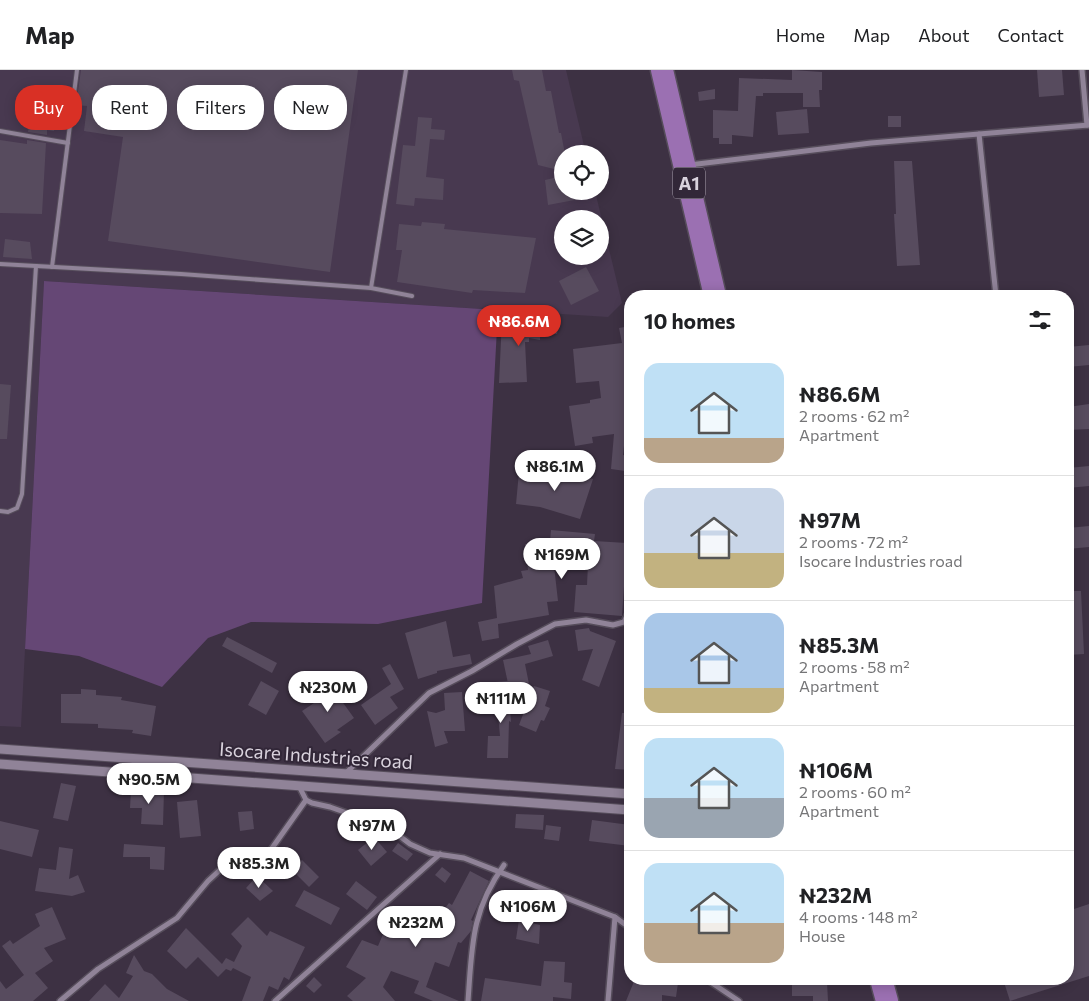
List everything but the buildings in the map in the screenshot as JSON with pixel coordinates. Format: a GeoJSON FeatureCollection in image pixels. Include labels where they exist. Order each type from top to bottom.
{"type":"FeatureCollection","features":[{"type":"Feature","properties":{"kind":"highway","name":"A1"},"geometry":{"type":"LineString","coordinates":[[662,70],[714,290]]}},
{"type":"Feature","properties":{"kind":"highway"},"geometry":{"type":"LineString","coordinates":[[883,985],[887,1001]]}},
{"type":"Feature","properties":{"kind":"street"},"geometry":{"type":"LineString","coordinates":[[685,166],[871,143],[1088,125],[1082,70]]}},
{"type":"Feature","properties":{"kind":"street"},"geometry":{"type":"LineString","coordinates":[[979,134],[995,290]]}},
{"type":"Feature","properties":{"kind":"street"},"geometry":{"type":"LineString","coordinates":[[346,773],[429,692],[472,671],[556,624],[586,620],[613,625],[624,622]]}},
{"type":"Feature","properties":{"kind":"street","name":"Isocare Industries road"},"geometry":{"type":"LineString","coordinates":[[0,749],[624,794]]}},
{"type":"Feature","properties":{"kind":"street"},"geometry":{"type":"LineString","coordinates":[[38,751],[38,766]]}},
{"type":"Feature","properties":{"kind":"street","name":"Isocare Industries road"},"geometry":{"type":"LineString","coordinates":[[0,764],[624,810]]}},
{"type":"Feature","properties":{"kind":"street"},"geometry":{"type":"LineString","coordinates":[[299,786],[306,800],[389,828],[410,844],[430,853],[464,858],[615,917],[624,924]]}},
{"type":"Feature","properties":{"kind":"street"},"geometry":{"type":"LineString","coordinates":[[576,807],[577,791]]}},
{"type":"Feature","properties":{"kind":"street"},"geometry":{"type":"LineString","coordinates":[[60,1001],[98,969],[177,918],[208,881],[222,868],[258,864],[270,851],[306,800]]}},
{"type":"Feature","properties":{"kind":"street"},"geometry":{"type":"LineString","coordinates":[[276,1001],[440,854]]}},
{"type":"Feature","properties":{"kind":"street"},"geometry":{"type":"LineString","coordinates":[[468,1001],[474,928],[488,888],[504,865]]}},
{"type":"Feature","properties":{"kind":"street"},"geometry":{"type":"LineString","coordinates":[[608,1001],[615,917]]}},
{"type":"Feature","properties":{"kind":"street"},"geometry":{"type":"LineString","coordinates":[[715,985],[739,1001]]}},
{"type":"Feature","properties":{"kind":"lane"},"geometry":{"type":"LineString","coordinates":[[52,267],[77,70]]}},
{"type":"Feature","properties":{"kind":"lane"},"geometry":{"type":"LineString","coordinates":[[370,288],[406,70]]}},
{"type":"Feature","properties":{"kind":"lane"},"geometry":{"type":"LineString","coordinates":[[0,132],[68,143]]}},
{"type":"Feature","properties":{"kind":"lane"},"geometry":{"type":"LineString","coordinates":[[0,264],[181,274],[370,288],[412,296]]}},
{"type":"Feature","properties":{"kind":"lane"},"geometry":{"type":"LineString","coordinates":[[0,511],[8,512],[17,508],[22,494],[36,266]]}},
{"type":"Feature","properties":{"kind":"shaded area"},"geometry":{"type":"Polygon","coordinates":[[[0,70],[566,70],[584,145],[554,145],[554,200],[597,200],[600,210],[554,210],[554,265],[609,265],[609,249],[622,303],[608,317],[44,281],[21,727],[0,726],[0,70]]]}},
{"type":"Feature","properties":{"kind":"shaded area"},"geometry":{"type":"Polygon","coordinates":[[[44,281],[498,310],[482,603],[378,624],[251,622],[208,638],[162,687],[79,656],[25,649],[44,281]]]}}]}
